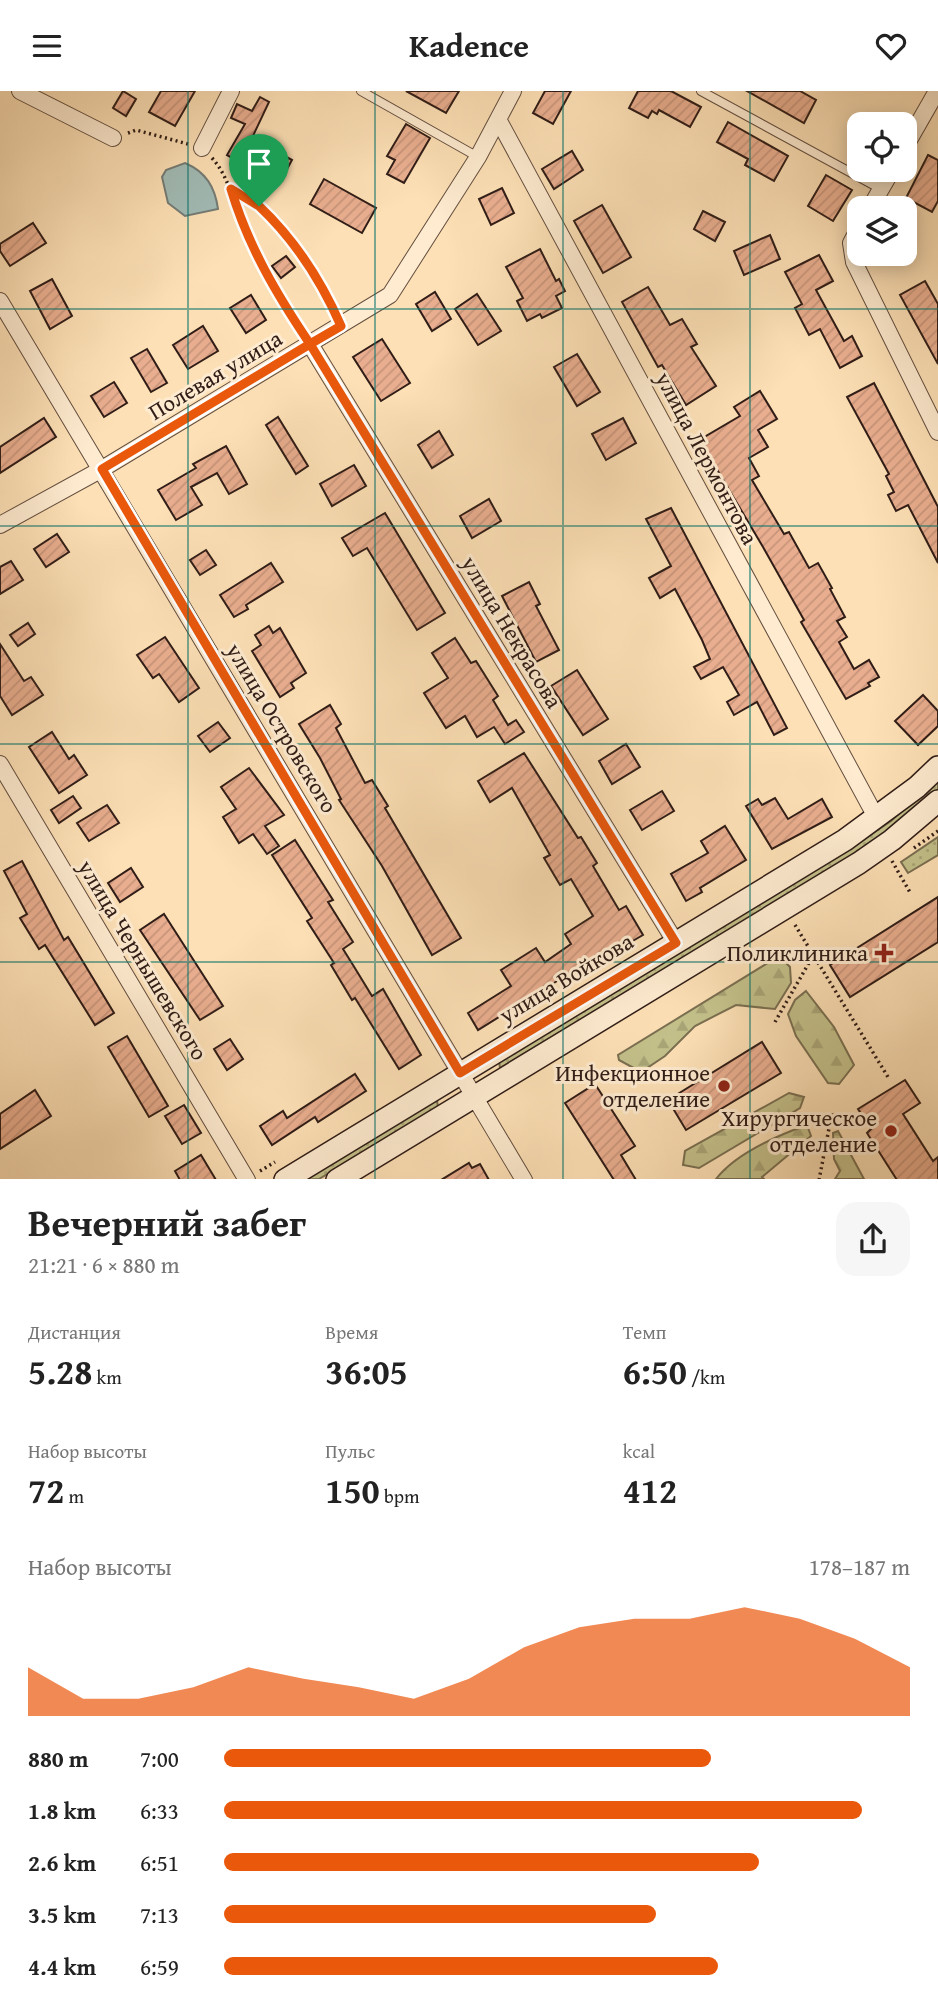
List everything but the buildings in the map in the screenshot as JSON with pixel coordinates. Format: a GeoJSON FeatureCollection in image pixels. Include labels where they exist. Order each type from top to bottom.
{"type":"FeatureCollection","features":[{"type":"Feature","properties":{"kind":"main road","name":"улица Войкова"},"geometry":{"type":"LineString","coordinates":[[285,1179],[845,840],[938,767]]}},
{"type":"Feature","properties":{"kind":"main road"},"geometry":{"type":"LineString","coordinates":[[337,1179],[859,863],[892,840],[938,801]]}},
{"type":"Feature","properties":{"kind":"street"},"geometry":{"type":"LineString","coordinates":[[20,91],[113,138]]}},
{"type":"Feature","properties":{"kind":"street"},"geometry":{"type":"LineString","coordinates":[[202,148],[231,91]]}},
{"type":"Feature","properties":{"kind":"street","name":"Полевая улица"},"geometry":{"type":"LineString","coordinates":[[0,525],[102,469],[390,295],[478,156],[513,91]]}},
{"type":"Feature","properties":{"kind":"street"},"geometry":{"type":"LineString","coordinates":[[917,126],[937,91]]}},
{"type":"Feature","properties":{"kind":"street","name":"улица Лермонтова"},"geometry":{"type":"LineString","coordinates":[[499,121],[876,817]]}},
{"type":"Feature","properties":{"kind":"street"},"geometry":{"type":"LineString","coordinates":[[877,196],[885,182]]}},
{"type":"Feature","properties":{"kind":"street"},"geometry":{"type":"LineString","coordinates":[[856,266],[938,432]]}},
{"type":"Feature","properties":{"kind":"street","name":"улица Островского"},"geometry":{"type":"LineString","coordinates":[[0,301],[524,1179]]}},
{"type":"Feature","properties":{"kind":"street","name":"улица Некрасова"},"geometry":{"type":"LineString","coordinates":[[310,344],[676,943]]}},
{"type":"Feature","properties":{"kind":"street","name":"улица Чернышевского"},"geometry":{"type":"LineString","coordinates":[[0,764],[247,1179]]}},
{"type":"Feature","properties":{"kind":"lane"},"geometry":{"type":"LineString","coordinates":[[361,91],[478,156]]}},
{"type":"Feature","properties":{"kind":"lane"},"geometry":{"type":"LineString","coordinates":[[701,91],[881,189]]}},
{"type":"Feature","properties":{"kind":"path"},"geometry":{"type":"LineString","coordinates":[[113,138],[136,130],[202,148],[219,165],[269,282],[310,344]]}},
{"type":"Feature","properties":{"kind":"path"},"geometry":{"type":"LineString","coordinates":[[231,189],[259,206],[278,223],[323,286],[341,326]]}},
{"type":"Feature","properties":{"kind":"path"},"geometry":{"type":"LineString","coordinates":[[794,925],[888,1077]]}},
{"type":"Feature","properties":{"kind":"path"},"geometry":{"type":"LineString","coordinates":[[775,1022],[814,954]]}},
{"type":"Feature","properties":{"kind":"path"},"geometry":{"type":"LineString","coordinates":[[819,1179],[832,1113]]}},
{"type":"Feature","properties":{"kind":"green space"},"geometry":{"type":"Polygon","coordinates":[[[938,779],[938,789],[898,824],[854,856],[500,1068],[499,1061],[850,849],[891,821],[938,779]]]}},
{"type":"Feature","properties":{"kind":"green space"},"geometry":{"type":"Polygon","coordinates":[[[938,837],[938,855],[908,873],[901,862],[938,837]]]}},
{"type":"Feature","properties":{"kind":"green space"},"geometry":{"type":"Polygon","coordinates":[[[779,956],[790,967],[791,983],[775,1009],[736,1005],[695,1026],[665,1056],[641,1072],[619,1060],[618,1055],[779,956]]]}},
{"type":"Feature","properties":{"kind":"green space"},"geometry":{"type":"Polygon","coordinates":[[[806,991],[834,1027],[854,1065],[839,1084],[828,1083],[796,1036],[788,1014],[795,1000],[806,991]]]}},
{"type":"Feature","properties":{"kind":"green space"},"geometry":{"type":"Polygon","coordinates":[[[789,1093],[804,1097],[800,1108],[699,1168],[683,1165],[685,1151],[789,1093]]]}},
{"type":"Feature","properties":{"kind":"green space"},"geometry":{"type":"Polygon","coordinates":[[[437,1100],[438,1107],[319,1179],[303,1179],[437,1100]]]}},
{"type":"Feature","properties":{"kind":"green space"},"geometry":{"type":"Polygon","coordinates":[[[807,1125],[811,1136],[762,1177],[764,1179],[716,1179],[745,1153],[807,1125]]]}},
{"type":"Feature","properties":{"kind":"green space"},"geometry":{"type":"Polygon","coordinates":[[[838,1131],[864,1179],[835,1179],[840,1171],[834,1159],[833,1133],[838,1131]]]}},
{"type":"Feature","properties":{"kind":"water"},"geometry":{"type":"Polygon","coordinates":[[[185,163],[199,171],[208,181],[215,194],[218,209],[185,216],[168,203],[162,177],[166,170],[185,163]]]}},
{"type":"Feature","properties":{"kind":"place","name":"Поликлиника"},"geometry":{"type":"Point","coordinates":[884,953]}},
{"type":"Feature","properties":{"kind":"place","name":"Инфекционное отделение"},"geometry":{"type":"Point","coordinates":[724,1086]}},
{"type":"Feature","properties":{"kind":"place","name":"Хирургическое отделение"},"geometry":{"type":"Point","coordinates":[891,1131]}},
{"type":"Feature","properties":{"kind":"route"},"geometry":{"type":"LineString","coordinates":[[259,206],[231,189],[240,218],[269,282],[310,344],[676,943],[460,1073],[102,469],[310,344],[341,326],[323,286],[278,223],[259,206]]}}]}
